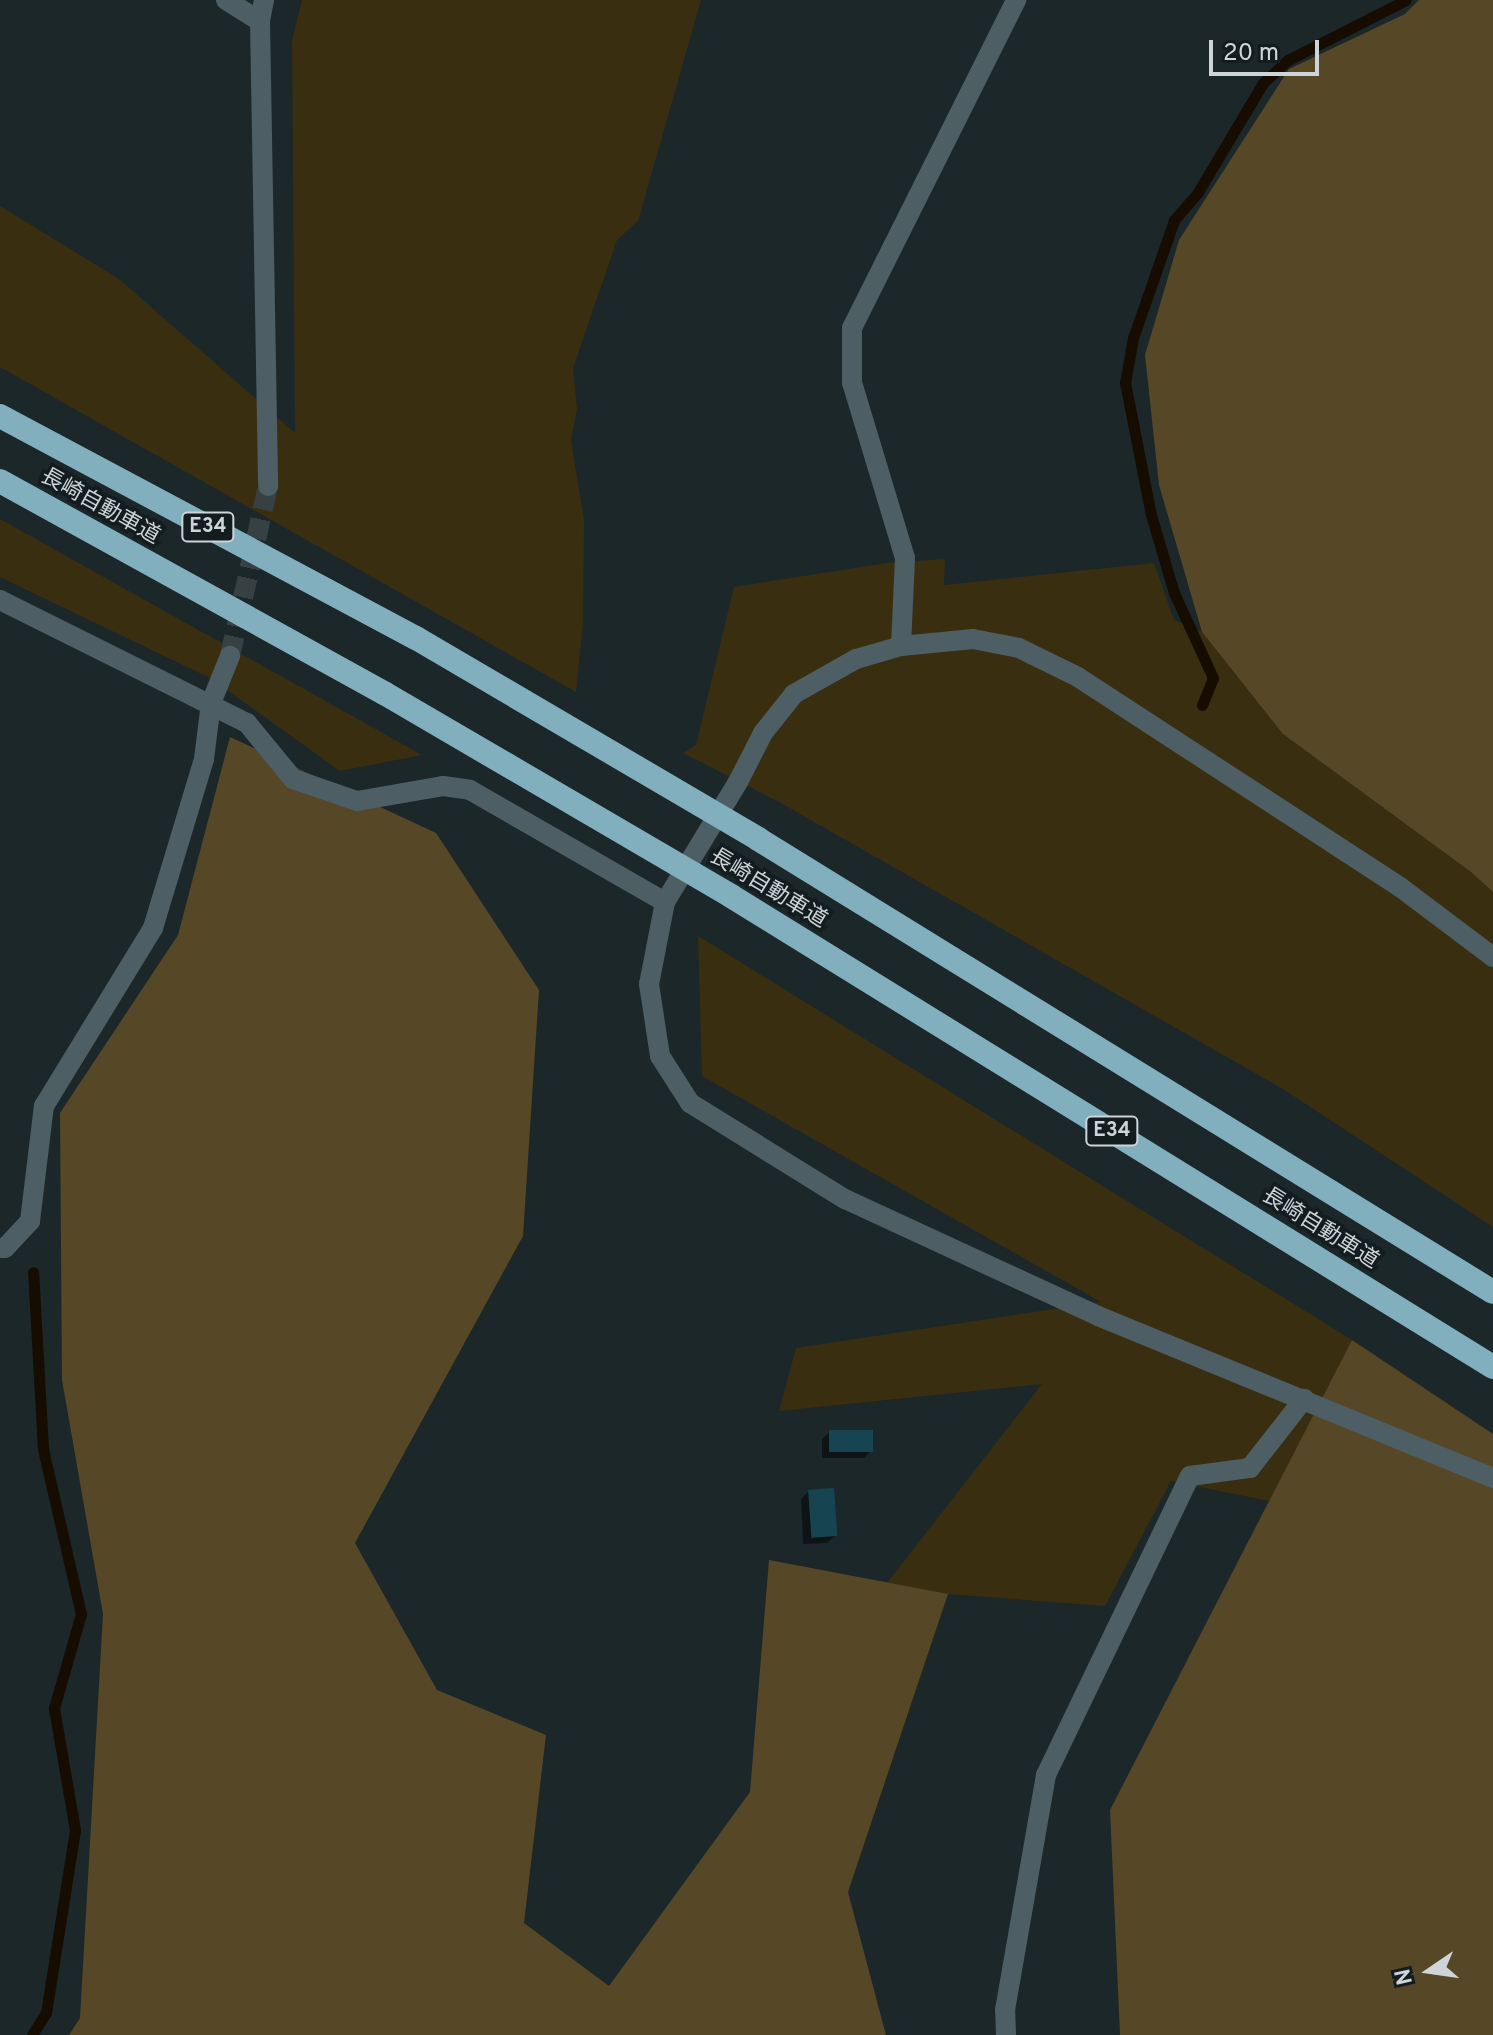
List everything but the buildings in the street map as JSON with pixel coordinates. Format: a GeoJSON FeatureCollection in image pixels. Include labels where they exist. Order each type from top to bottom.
{"type":"FeatureCollection","features":[{"type":"Feature","properties":{"kind":"highway","name":"長崎自動車道"},"geometry":{"type":"LineString","coordinates":[[0,416],[416,638],[758,839],[1493,1292]]}},
{"type":"Feature","properties":{"kind":"highway","name":"長崎自動車道"},"geometry":{"type":"LineString","coordinates":[[0,481],[384,693],[731,896],[1493,1367]]}},
{"type":"Feature","properties":{"kind":"street"},"geometry":{"type":"LineString","coordinates":[[226,0],[260,21]]}},
{"type":"Feature","properties":{"kind":"street"},"geometry":{"type":"LineString","coordinates":[[264,0],[260,21],[268,486]]}},
{"type":"Feature","properties":{"kind":"street"},"geometry":{"type":"LineString","coordinates":[[901,646],[905,558],[852,383],[852,328],[1016,0]]}},
{"type":"Feature","properties":{"kind":"street"},"geometry":{"type":"LineString","coordinates":[[0,600],[247,723],[293,779],[357,801],[443,786],[470,790],[665,902]]}},
{"type":"Feature","properties":{"kind":"street"},"geometry":{"type":"LineString","coordinates":[[1493,957],[1400,887],[1078,677],[1019,648],[973,639],[901,646],[856,659],[794,694],[763,733],[738,782],[665,902],[649,984],[660,1056],[690,1103],[845,1199],[1098,1316],[1493,1478]]}},
{"type":"Feature","properties":{"kind":"street"},"geometry":{"type":"LineString","coordinates":[[0,1248],[5,1248],[30,1221],[44,1106],[153,928],[204,759],[211,703],[230,656]]}},
{"type":"Feature","properties":{"kind":"street"},"geometry":{"type":"LineString","coordinates":[[1006,2035],[1005,2010],[1046,1775],[1190,1476],[1250,1468],[1304,1399]]}},
{"type":"Feature","properties":{"kind":"shaded area"},"geometry":{"type":"Polygon","coordinates":[[[302,0],[701,0],[638,221],[617,240],[573,368],[577,409],[571,440],[584,521],[583,622],[576,692],[0,367],[0,206],[119,279],[295,433],[292,40],[302,0]]]}},
{"type":"Feature","properties":{"kind":"shaded area"},"geometry":{"type":"Polygon","coordinates":[[[1419,0],[1493,0],[1493,892],[1471,872],[1283,734],[1202,632],[1159,485],[1145,355],[1179,240],[1289,69],[1405,14],[1419,0]]]}},
{"type":"Feature","properties":{"kind":"shaded area"},"geometry":{"type":"Polygon","coordinates":[[[0,519],[422,755],[340,771],[212,679],[0,577],[0,519]]]}},
{"type":"Feature","properties":{"kind":"shaded area"},"geometry":{"type":"Polygon","coordinates":[[[945,559],[944,585],[1154,563],[1174,620],[1202,632],[1283,734],[1471,872],[1493,892],[1493,1227],[1283,1089],[779,802],[683,753],[696,745],[734,587],[887,563],[945,559]]]}},
{"type":"Feature","properties":{"kind":"shaded area"},"geometry":{"type":"Polygon","coordinates":[[[230,737],[436,833],[539,990],[523,1236],[355,1543],[437,1690],[546,1735],[524,1923],[609,1986],[750,1792],[769,1560],[948,1594],[848,1892],[886,2035],[69,2035],[80,2018],[103,1614],[62,1380],[60,1113],[178,935],[230,737]]]}},
{"type":"Feature","properties":{"kind":"shaded area"},"geometry":{"type":"Polygon","coordinates":[[[698,936],[1352,1340],[1269,1501],[1171,1481],[1105,1606],[948,1594],[887,1583],[1042,1384],[779,1411],[796,1348],[1101,1302],[702,1076],[698,936]]]}},
{"type":"Feature","properties":{"kind":"shaded area"},"geometry":{"type":"Polygon","coordinates":[[[1352,1340],[1493,1434],[1493,2035],[1120,2035],[1110,1810],[1352,1340]]]}},
{"type":"Feature","properties":{"kind":"waterway"},"geometry":{"type":"LineString","coordinates":[[1202,705],[1213,678],[1174,593],[1151,515],[1125,383],[1133,338],[1174,220],[1198,192],[1263,83],[1288,60],[1406,0]]}},
{"type":"Feature","properties":{"kind":"waterway"},"geometry":{"type":"LineString","coordinates":[[32,2035],[46,2013],[75,1830],[54,1708],[81,1614],[43,1449],[33,1272]]}},
{"type":"Feature","properties":{"kind":"tunnel"},"geometry":{"type":"LineString","coordinates":[[230,656],[268,486]]}}]}
